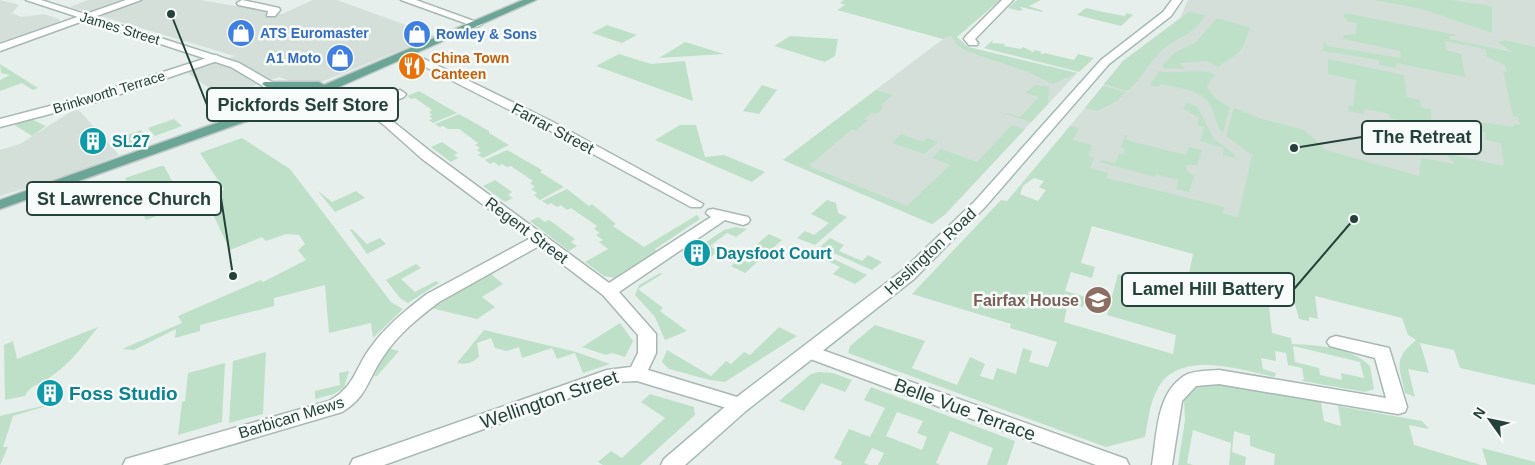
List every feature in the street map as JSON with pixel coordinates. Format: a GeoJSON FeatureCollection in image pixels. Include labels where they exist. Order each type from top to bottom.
{"type":"FeatureCollection","features":[{"type":"Feature","properties":{"kind":"main road"},"geometry":{"type":"LineString","coordinates":[[0,205],[335,85],[477,24],[525,1]]}},
{"type":"Feature","properties":{"kind":"main road"},"geometry":{"type":"LineString","coordinates":[[268,84],[301,87],[335,85]]}},
{"type":"Feature","properties":{"kind":"street","name":"James Street"},"geometry":{"type":"LineString","coordinates":[[31,0],[216,58],[235,65],[268,84]]}},
{"type":"Feature","properties":{"kind":"street"},"geometry":{"type":"LineString","coordinates":[[0,48],[90,18],[136,0]]}},
{"type":"Feature","properties":{"kind":"street"},"geometry":{"type":"LineString","coordinates":[[406,0],[477,24]]}},
{"type":"Feature","properties":{"kind":"street"},"geometry":{"type":"LineString","coordinates":[[973,43],[969,39],[1008,0]]}},
{"type":"Feature","properties":{"kind":"street","name":"Heslington Road"},"geometry":{"type":"LineString","coordinates":[[671,465],[740,405],[897,284],[937,247],[1010,172],[1105,62],[1167,14],[1178,0]]}},
{"type":"Feature","properties":{"kind":"street"},"geometry":{"type":"LineString","coordinates":[[245,1],[275,10],[271,14]]}},
{"type":"Feature","properties":{"kind":"street","name":"Farrar Street"},"geometry":{"type":"LineString","coordinates":[[408,54],[547,124],[696,204]]}},
{"type":"Feature","properties":{"kind":"street","name":"Brinkworth Terrace"},"geometry":{"type":"LineString","coordinates":[[0,123],[96,98],[216,58]]}},
{"type":"Feature","properties":{"kind":"street"},"geometry":{"type":"LineString","coordinates":[[268,84],[274,108]]}},
{"type":"Feature","properties":{"kind":"street"},"geometry":{"type":"LineString","coordinates":[[368,107],[400,94]]}},
{"type":"Feature","properties":{"kind":"street","name":"Regent Street"},"geometry":{"type":"LineString","coordinates":[[351,96],[409,139],[426,156],[609,291],[647,334],[647,353],[637,374]]}},
{"type":"Feature","properties":{"kind":"street"},"geometry":{"type":"LineString","coordinates":[[609,291],[716,214],[743,220]]}},
{"type":"Feature","properties":{"kind":"street","name":"Barbican Mews"},"geometry":{"type":"LineString","coordinates":[[133,465],[335,407],[350,399],[362,383],[371,361],[379,349],[418,309],[433,298],[539,240]]}},
{"type":"Feature","properties":{"kind":"street"},"geometry":{"type":"LineString","coordinates":[[1162,465],[1173,398],[1191,380],[1219,377],[1398,407],[1383,353],[1336,342]]}},
{"type":"Feature","properties":{"kind":"street","name":"Belle Vue Terrace"},"geometry":{"type":"LineString","coordinates":[[811,352],[1119,465]]}},
{"type":"Feature","properties":{"kind":"street","name":"Wellington Street"},"geometry":{"type":"LineString","coordinates":[[360,465],[613,375],[637,374],[740,405]]}},
{"type":"Feature","properties":{"kind":"shaded area"},"geometry":{"type":"Polygon","coordinates":[[[0,0],[19,5],[12,13],[21,17],[44,14],[59,19],[60,22],[0,44],[0,0]]]}},
{"type":"Feature","properties":{"kind":"shaded area"},"geometry":{"type":"Polygon","coordinates":[[[87,0],[200,0],[282,14],[313,0],[337,0],[436,36],[316,84],[298,84],[279,77],[221,97],[187,72],[235,56],[70,7],[87,0]]]}},
{"type":"Feature","properties":{"kind":"shaded area"},"geometry":{"type":"Polygon","coordinates":[[[1188,0],[1535,0],[1535,236],[1502,285],[1222,213],[1034,170],[1123,61],[1180,18],[1188,0]]]}},
{"type":"Feature","properties":{"kind":"shaded area"},"geometry":{"type":"Polygon","coordinates":[[[953,35],[968,47],[1077,73],[945,215],[932,224],[783,160],[943,39],[953,35]]]}},
{"type":"Feature","properties":{"kind":"shaded area"},"geometry":{"type":"Polygon","coordinates":[[[77,108],[119,155],[67,176],[0,196],[0,150],[20,144],[77,108]]]}},
{"type":"Feature","properties":{"kind":"green space"},"geometry":{"type":"Polygon","coordinates":[[[844,0],[1000,0],[957,37],[968,47],[1077,73],[1053,84],[1028,72],[969,52],[957,45],[951,36],[943,39],[837,10],[845,5],[840,3],[844,0]]]}},
{"type":"Feature","properties":{"kind":"green space"},"geometry":{"type":"Polygon","coordinates":[[[1017,0],[1041,0],[1029,6],[1043,11],[1021,7],[1023,9],[1020,11],[1008,8],[1017,0]]]}},
{"type":"Feature","properties":{"kind":"green space"},"geometry":{"type":"Polygon","coordinates":[[[1374,0],[1452,0],[1490,6],[1492,7],[1492,33],[1422,9],[1374,0]]]}},
{"type":"Feature","properties":{"kind":"green space"},"geometry":{"type":"Polygon","coordinates":[[[1086,8],[1124,16],[1127,13],[1133,15],[1121,26],[1077,15],[1086,8]]]}},
{"type":"Feature","properties":{"kind":"green space"},"geometry":{"type":"Polygon","coordinates":[[[1189,12],[1205,15],[1201,22],[1190,32],[1160,52],[1127,91],[1104,84],[1123,61],[1189,12]]]}},
{"type":"Feature","properties":{"kind":"green space"},"geometry":{"type":"Polygon","coordinates":[[[1345,13],[1457,35],[1450,36],[1449,39],[1512,52],[1498,42],[1505,40],[1535,47],[1535,385],[1460,368],[1454,350],[1420,343],[1429,373],[1408,369],[1415,397],[1405,393],[1400,369],[1401,358],[1404,352],[1416,340],[1408,335],[1402,318],[1315,296],[1318,319],[1309,317],[1309,321],[1299,319],[1295,304],[1268,298],[1272,333],[1291,338],[1292,344],[1323,346],[1354,355],[1370,366],[1374,389],[1365,392],[1302,381],[1304,379],[1302,368],[1288,365],[1286,353],[1275,351],[1276,361],[1261,358],[1263,369],[1276,373],[1275,377],[1227,367],[1193,366],[1178,370],[1165,378],[1156,392],[1150,408],[1145,437],[1106,447],[848,353],[850,346],[875,325],[925,341],[912,368],[957,385],[970,357],[985,364],[980,376],[993,380],[997,368],[1016,374],[1023,348],[1032,351],[1029,362],[1048,367],[1057,342],[1010,328],[1011,324],[912,294],[1001,200],[1007,201],[1070,126],[1079,128],[1073,140],[1092,145],[1088,156],[1094,158],[1090,168],[1108,173],[1107,178],[1224,207],[1223,213],[1238,217],[1252,155],[1226,136],[1234,108],[1262,119],[1304,130],[1326,150],[1419,176],[1421,158],[1455,164],[1445,153],[1504,166],[1501,143],[1486,140],[1485,132],[1481,131],[1480,122],[1514,127],[1514,124],[1520,125],[1518,117],[1513,116],[1503,71],[1507,72],[1505,65],[1487,57],[1485,49],[1445,41],[1446,50],[1461,54],[1465,77],[1396,63],[1396,68],[1379,65],[1379,60],[1323,51],[1324,41],[1327,46],[1401,58],[1400,51],[1343,39],[1344,35],[1356,34],[1357,23],[1349,22],[1344,17],[1345,13]],[[1034,178],[1023,186],[1020,194],[1038,201],[1046,190],[1039,187],[1044,181],[1034,178]],[[1092,226],[1081,263],[1095,267],[1092,278],[1071,272],[1065,291],[1086,297],[1083,307],[1068,303],[1064,322],[1173,354],[1176,335],[1107,315],[1118,274],[1185,293],[1193,254],[1092,226]],[[1293,346],[1295,362],[1319,368],[1320,375],[1342,380],[1341,373],[1364,378],[1360,362],[1293,346]]]}},
{"type":"Feature","properties":{"kind":"green space"},"geometry":{"type":"Polygon","coordinates":[[[1217,18],[1250,28],[1244,44],[1236,55],[1218,67],[1207,61],[1180,63],[1185,69],[1163,68],[1163,65],[1174,53],[1195,43],[1217,18]]]}},
{"type":"Feature","properties":{"kind":"green space"},"geometry":{"type":"Polygon","coordinates":[[[607,25],[637,35],[622,43],[592,33],[607,25]]]}},
{"type":"Feature","properties":{"kind":"green space"},"geometry":{"type":"Polygon","coordinates":[[[790,36],[838,39],[835,56],[825,62],[774,46],[790,36]]]}},
{"type":"Feature","properties":{"kind":"green space"},"geometry":{"type":"Polygon","coordinates":[[[993,40],[992,43],[1005,44],[1004,46],[1021,49],[1023,47],[1033,52],[1035,50],[1042,52],[1040,54],[1045,53],[1074,60],[1078,54],[1094,58],[1079,72],[984,48],[993,40]]]}},
{"type":"Feature","properties":{"kind":"green space"},"geometry":{"type":"Polygon","coordinates":[[[685,42],[724,54],[659,58],[685,42]]]}},
{"type":"Feature","properties":{"kind":"green space"},"geometry":{"type":"Polygon","coordinates":[[[619,54],[651,64],[685,61],[693,101],[596,66],[619,54]]]}},
{"type":"Feature","properties":{"kind":"green space"},"geometry":{"type":"Polygon","coordinates":[[[1328,59],[1404,75],[1407,97],[1420,100],[1421,107],[1431,109],[1432,127],[1390,118],[1389,114],[1365,109],[1363,114],[1349,111],[1348,105],[1353,106],[1356,80],[1328,74],[1328,59]]]}},
{"type":"Feature","properties":{"kind":"green space"},"geometry":{"type":"Polygon","coordinates":[[[0,64],[38,88],[33,90],[22,83],[0,91],[0,80],[10,75],[1,73],[0,64]]]}},
{"type":"Feature","properties":{"kind":"green space"},"geometry":{"type":"Polygon","coordinates":[[[1159,71],[1197,71],[1215,75],[1207,85],[1216,99],[1230,107],[1223,133],[1218,127],[1210,105],[1195,92],[1161,84],[1158,87],[1150,85],[1159,71]]]}},
{"type":"Feature","properties":{"kind":"green space"},"geometry":{"type":"Polygon","coordinates":[[[762,85],[777,90],[759,114],[743,111],[762,85]]]}},
{"type":"Feature","properties":{"kind":"green space"},"geometry":{"type":"Polygon","coordinates":[[[1035,85],[1049,87],[1048,104],[1031,122],[1007,114],[1000,117],[1007,113],[1020,117],[1039,97],[1026,93],[1035,85]]]}},
{"type":"Feature","properties":{"kind":"green space"},"geometry":{"type":"Polygon","coordinates":[[[1103,86],[1126,92],[1117,101],[1097,111],[1085,108],[1103,86]]]}},
{"type":"Feature","properties":{"kind":"green space"},"geometry":{"type":"Polygon","coordinates":[[[876,90],[893,95],[882,104],[883,108],[876,114],[871,113],[864,119],[868,120],[856,131],[852,129],[809,166],[907,206],[950,165],[932,158],[941,149],[977,162],[1012,125],[1025,129],[944,215],[932,224],[783,160],[876,90]]]}},
{"type":"Feature","properties":{"kind":"green space"},"geometry":{"type":"Polygon","coordinates":[[[419,91],[457,113],[433,123],[429,120],[433,119],[429,116],[432,115],[429,112],[432,110],[415,98],[411,99],[407,96],[419,91]]]}},
{"type":"Feature","properties":{"kind":"green space"},"geometry":{"type":"Polygon","coordinates":[[[1186,103],[1197,106],[1214,139],[1234,154],[1235,158],[1223,155],[1224,148],[1200,141],[1204,127],[1197,125],[1199,118],[1181,107],[1184,108],[1186,103]]]}},
{"type":"Feature","properties":{"kind":"green space"},"geometry":{"type":"Polygon","coordinates":[[[459,114],[509,145],[483,158],[478,155],[481,153],[477,150],[480,148],[475,145],[478,143],[459,129],[448,129],[435,124],[459,114]]]}},
{"type":"Feature","properties":{"kind":"green space"},"geometry":{"type":"Polygon","coordinates":[[[174,119],[182,126],[155,136],[148,128],[174,119]]]}},
{"type":"Feature","properties":{"kind":"green space"},"geometry":{"type":"Polygon","coordinates":[[[33,120],[46,126],[32,136],[13,124],[33,120]]]}},
{"type":"Feature","properties":{"kind":"green space"},"geometry":{"type":"Polygon","coordinates":[[[680,125],[696,125],[705,157],[724,155],[765,172],[752,182],[655,140],[680,125]]]}},
{"type":"Feature","properties":{"kind":"green space"},"geometry":{"type":"Polygon","coordinates":[[[141,130],[147,139],[122,147],[116,139],[141,130]]]}},
{"type":"Feature","properties":{"kind":"green space"},"geometry":{"type":"Polygon","coordinates":[[[901,134],[923,142],[927,138],[938,142],[924,154],[892,143],[901,134]]]}},
{"type":"Feature","properties":{"kind":"green space"},"geometry":{"type":"Polygon","coordinates":[[[1125,135],[1127,135],[1126,139],[1134,142],[1186,155],[1189,147],[1202,150],[1197,165],[1187,165],[1186,170],[1194,176],[1189,192],[1176,189],[1178,180],[1156,174],[1155,177],[1100,162],[1101,160],[1115,163],[1119,154],[1123,154],[1125,149],[1121,147],[1125,135]]]}},
{"type":"Feature","properties":{"kind":"green space"},"geometry":{"type":"Polygon","coordinates":[[[242,138],[290,169],[391,302],[403,309],[373,338],[371,323],[329,333],[325,285],[274,298],[274,306],[200,325],[200,331],[175,338],[176,329],[134,350],[122,349],[182,323],[178,316],[261,280],[263,282],[306,260],[298,250],[305,244],[299,235],[286,234],[266,241],[262,237],[230,250],[209,206],[224,189],[200,153],[242,138]]]}},
{"type":"Feature","properties":{"kind":"green space"},"geometry":{"type":"Polygon","coordinates":[[[442,142],[458,153],[454,155],[458,158],[451,162],[431,147],[442,142]]]}},
{"type":"Feature","properties":{"kind":"green space"},"geometry":{"type":"Polygon","coordinates":[[[507,150],[542,170],[540,172],[564,187],[540,200],[534,195],[537,193],[531,189],[535,187],[530,183],[533,181],[511,166],[507,167],[502,164],[499,166],[494,162],[490,164],[485,160],[507,150]]]}},
{"type":"Feature","properties":{"kind":"green space"},"geometry":{"type":"Polygon","coordinates":[[[164,166],[185,205],[146,220],[125,178],[164,166]]]}},
{"type":"Feature","properties":{"kind":"green space"},"geometry":{"type":"Polygon","coordinates":[[[495,180],[512,192],[508,195],[513,198],[505,202],[483,186],[495,180]]]}},
{"type":"Feature","properties":{"kind":"green space"},"geometry":{"type":"Polygon","coordinates":[[[567,189],[589,206],[592,204],[616,224],[613,226],[644,247],[697,215],[700,219],[655,249],[657,253],[621,277],[604,276],[585,262],[608,249],[599,242],[603,240],[596,235],[600,233],[594,229],[597,226],[571,208],[567,210],[561,205],[557,207],[542,201],[567,189]]]}},
{"type":"Feature","properties":{"kind":"green space"},"geometry":{"type":"Polygon","coordinates":[[[317,190],[332,202],[356,191],[365,198],[335,212],[317,190]]]}},
{"type":"Feature","properties":{"kind":"green space"},"geometry":{"type":"Polygon","coordinates":[[[827,200],[836,203],[838,213],[847,217],[815,245],[797,238],[805,231],[814,235],[829,223],[811,214],[827,200]]]}},
{"type":"Feature","properties":{"kind":"green space"},"geometry":{"type":"Polygon","coordinates":[[[538,217],[545,222],[549,220],[575,239],[571,242],[577,246],[569,251],[530,221],[538,217]]]}},
{"type":"Feature","properties":{"kind":"green space"},"geometry":{"type":"Polygon","coordinates":[[[735,227],[747,229],[736,237],[727,233],[710,246],[718,251],[711,257],[696,249],[724,230],[735,227]]]}},
{"type":"Feature","properties":{"kind":"green space"},"geometry":{"type":"Polygon","coordinates":[[[352,229],[367,244],[380,238],[386,244],[367,254],[350,230],[352,229]]]}},
{"type":"Feature","properties":{"kind":"green space"},"geometry":{"type":"Polygon","coordinates":[[[769,234],[782,240],[745,273],[731,266],[739,259],[749,263],[765,249],[756,245],[769,234]]]}},
{"type":"Feature","properties":{"kind":"green space"},"geometry":{"type":"Polygon","coordinates":[[[830,238],[844,245],[839,251],[862,261],[868,255],[882,262],[872,270],[820,247],[830,238]]]}},
{"type":"Feature","properties":{"kind":"green space"},"geometry":{"type":"Polygon","coordinates":[[[821,253],[867,275],[855,284],[833,274],[840,267],[817,256],[821,253]]]}},
{"type":"Feature","properties":{"kind":"green space"},"geometry":{"type":"Polygon","coordinates":[[[416,264],[421,268],[401,279],[415,292],[436,281],[439,283],[408,303],[400,298],[386,280],[416,264]]]}},
{"type":"Feature","properties":{"kind":"green space"},"geometry":{"type":"Polygon","coordinates":[[[660,273],[662,274],[638,289],[663,308],[660,311],[687,331],[665,340],[655,317],[635,295],[639,285],[660,273]]]}},
{"type":"Feature","properties":{"kind":"green space"},"geometry":{"type":"Polygon","coordinates":[[[491,274],[503,284],[482,297],[495,307],[477,319],[431,308],[441,300],[491,274]]]}},
{"type":"Feature","properties":{"kind":"green space"},"geometry":{"type":"Polygon","coordinates":[[[620,323],[633,341],[625,357],[612,353],[606,355],[582,347],[620,323]]]}},
{"type":"Feature","properties":{"kind":"green space"},"geometry":{"type":"Polygon","coordinates":[[[98,327],[76,354],[56,373],[32,387],[25,396],[5,400],[4,345],[13,341],[17,359],[98,327]]]}},
{"type":"Feature","properties":{"kind":"green space"},"geometry":{"type":"Polygon","coordinates":[[[779,327],[797,336],[725,382],[669,369],[662,362],[667,350],[711,376],[726,361],[731,364],[744,352],[750,355],[779,327]]]}},
{"type":"Feature","properties":{"kind":"green space"},"geometry":{"type":"Polygon","coordinates":[[[484,330],[576,352],[610,364],[583,373],[575,353],[557,359],[552,348],[522,358],[519,347],[507,351],[495,348],[491,338],[477,343],[479,356],[475,360],[466,364],[457,363],[484,330]]]}},
{"type":"Feature","properties":{"kind":"green space"},"geometry":{"type":"Polygon","coordinates":[[[388,348],[399,351],[377,376],[374,376],[388,348]]]}},
{"type":"Feature","properties":{"kind":"green space"},"geometry":{"type":"Polygon","coordinates":[[[266,352],[263,414],[229,423],[233,361],[266,352]]]}},
{"type":"Feature","properties":{"kind":"green space"},"geometry":{"type":"Polygon","coordinates":[[[225,363],[222,422],[178,435],[188,373],[225,363]]]}},
{"type":"Feature","properties":{"kind":"green space"},"geometry":{"type":"Polygon","coordinates":[[[349,371],[344,388],[334,394],[315,399],[315,391],[340,385],[339,373],[349,371]]]}},
{"type":"Feature","properties":{"kind":"green space"},"geometry":{"type":"Polygon","coordinates":[[[819,372],[833,373],[852,380],[845,392],[821,383],[804,411],[779,401],[811,374],[819,372]]]}},
{"type":"Feature","properties":{"kind":"green space"},"geometry":{"type":"Polygon","coordinates":[[[1215,383],[1321,402],[1324,421],[1341,426],[1338,406],[1422,421],[1429,429],[1409,425],[1414,445],[1481,465],[1274,465],[1275,454],[1250,446],[1250,436],[1234,431],[1232,452],[1246,457],[1245,465],[1229,465],[1231,443],[1193,430],[1187,463],[1193,465],[1178,465],[1185,420],[1184,400],[1199,385],[1215,383]]]}},
{"type":"Feature","properties":{"kind":"green space"},"geometry":{"type":"Polygon","coordinates":[[[871,387],[1015,441],[1007,465],[987,465],[993,448],[950,431],[936,463],[940,465],[878,465],[884,453],[872,448],[864,463],[869,465],[841,465],[842,462],[834,458],[849,429],[870,437],[885,408],[864,400],[871,387]],[[897,412],[886,436],[922,450],[927,437],[917,433],[923,421],[897,412]]]}},
{"type":"Feature","properties":{"kind":"green space"},"geometry":{"type":"Polygon","coordinates":[[[650,394],[694,407],[695,415],[640,465],[603,465],[598,462],[611,451],[622,458],[665,418],[641,402],[650,394]]]}},
{"type":"Feature","properties":{"kind":"green space"},"geometry":{"type":"Polygon","coordinates":[[[63,401],[13,416],[3,447],[8,447],[0,465],[0,416],[63,401]]]}},
{"type":"Feature","properties":{"kind":"green space"},"geometry":{"type":"Polygon","coordinates":[[[1482,448],[1535,462],[1535,465],[1487,465],[1482,448]]]}},
{"type":"Feature","properties":{"kind":"place","name":"Pickfords Self Store"},"geometry":{"type":"Point","coordinates":[171,14]}},
{"type":"Feature","properties":{"kind":"place","name":"ATS Euromaster"},"geometry":{"type":"Point","coordinates":[241,33]}},
{"type":"Feature","properties":{"kind":"place","name":"Rowley & Sons"},"geometry":{"type":"Point","coordinates":[417,34]}},
{"type":"Feature","properties":{"kind":"place","name":"A1 Moto"},"geometry":{"type":"Point","coordinates":[340,58]}},
{"type":"Feature","properties":{"kind":"place","name":"China Town Canteen"},"geometry":{"type":"Point","coordinates":[412,66]}},
{"type":"Feature","properties":{"kind":"place","name":"SL27"},"geometry":{"type":"Point","coordinates":[93,141]}},
{"type":"Feature","properties":{"kind":"place","name":"The Retreat"},"geometry":{"type":"Point","coordinates":[1294,148]}},
{"type":"Feature","properties":{"kind":"place","name":"Lamel Hill Battery"},"geometry":{"type":"Point","coordinates":[1354,219]}},
{"type":"Feature","properties":{"kind":"place","name":"Daysfoot Court"},"geometry":{"type":"Point","coordinates":[697,253]}},
{"type":"Feature","properties":{"kind":"place","name":"St Lawrence Church"},"geometry":{"type":"Point","coordinates":[233,276]}},
{"type":"Feature","properties":{"kind":"place","name":"Fairfax House"},"geometry":{"type":"Point","coordinates":[1098,300]}},
{"type":"Feature","properties":{"kind":"place","name":"Foss Studio"},"geometry":{"type":"Point","coordinates":[50,393]}}]}
